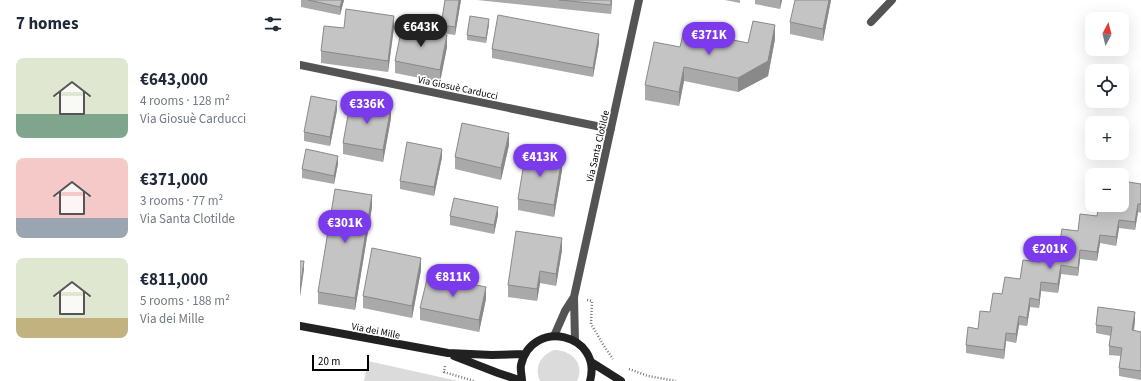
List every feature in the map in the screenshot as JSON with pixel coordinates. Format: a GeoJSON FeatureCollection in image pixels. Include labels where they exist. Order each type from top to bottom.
{"type":"FeatureCollection","features":[{"type":"Feature","properties":{"kind":"main road","name":"Via dei Mille"},"geometry":{"type":"LineString","coordinates":[[300,326],[448,353],[492,355],[525,354]]}},
{"type":"Feature","properties":{"kind":"main road"},"geometry":{"type":"LineString","coordinates":[[522,381],[521,367],[525,354],[542,338],[554,336],[565,337],[575,341],[585,350],[591,362],[592,374],[590,381]]}},
{"type":"Feature","properties":{"kind":"main road","name":"Via dei Mille"},"geometry":{"type":"LineString","coordinates":[[448,353],[522,381]]}},
{"type":"Feature","properties":{"kind":"main road"},"geometry":{"type":"LineString","coordinates":[[591,362],[621,381]]}},
{"type":"Feature","properties":{"kind":"street","name":"Via Santa Clotilde"},"geometry":{"type":"LineString","coordinates":[[575,341],[574,297],[639,0]]}},
{"type":"Feature","properties":{"kind":"street"},"geometry":{"type":"LineString","coordinates":[[871,22],[892,0]]}},
{"type":"Feature","properties":{"kind":"street","name":"Via Giosuè Carducci"},"geometry":{"type":"LineString","coordinates":[[300,65],[611,129]]}},
{"type":"Feature","properties":{"kind":"street","name":"Via Santa Clotilde"},"geometry":{"type":"LineString","coordinates":[[554,336],[565,311],[574,297]]}},
{"type":"Feature","properties":{"kind":"path"},"geometry":{"type":"LineString","coordinates":[[574,297],[592,302],[592,324],[604,346],[617,365]]}},
{"type":"Feature","properties":{"kind":"path"},"geometry":{"type":"LineString","coordinates":[[623,367],[648,376],[676,381]]}},
{"type":"Feature","properties":{"kind":"shaded area"},"geometry":{"type":"Polygon","coordinates":[[[554,350],[566,352],[575,359],[579,369],[577,381],[540,381],[538,376],[538,367],[540,362],[545,355],[554,350]]]}},
{"type":"Feature","properties":{"kind":"shaded area"},"geometry":{"type":"Polygon","coordinates":[[[368,361],[458,381],[364,381],[368,361]]]}},
{"type":"Feature","properties":{"kind":"building"},"geometry":{"type":"Polygon","coordinates":[[[308,0],[342,0],[340,7],[308,0]]]}},
{"type":"Feature","properties":{"kind":"building"},"geometry":{"type":"Polygon","coordinates":[[[445,0],[459,0],[455,27],[441,25],[445,0]]]}},
{"type":"Feature","properties":{"kind":"building"},"geometry":{"type":"Polygon","coordinates":[[[559,0],[611,0],[611,5],[559,0]]]}},
{"type":"Feature","properties":{"kind":"building"},"geometry":{"type":"Polygon","coordinates":[[[795,0],[829,0],[823,29],[790,22],[795,0]]]}},
{"type":"Feature","properties":{"kind":"building"},"geometry":{"type":"Polygon","coordinates":[[[346,9],[394,16],[388,61],[321,51],[324,26],[344,28],[346,9]]]}},
{"type":"Feature","properties":{"kind":"building"},"geometry":{"type":"Polygon","coordinates":[[[498,15],[599,34],[593,68],[492,49],[498,15]]]}},
{"type":"Feature","properties":{"kind":"building"},"geometry":{"type":"Polygon","coordinates":[[[470,16],[489,19],[486,38],[467,35],[470,16]]]}},
{"type":"Feature","properties":{"kind":"building"},"geometry":{"type":"Polygon","coordinates":[[[753,21],[775,25],[768,61],[738,78],[684,67],[679,92],[645,85],[654,42],[680,47],[684,30],[748,43],[753,21]]]}},
{"type":"Feature","properties":{"kind":"building"},"geometry":{"type":"Polygon","coordinates":[[[402,27],[447,35],[440,70],[395,61],[402,27]]]}},
{"type":"Feature","properties":{"kind":"building"},"geometry":{"type":"Polygon","coordinates":[[[311,96],[337,101],[330,137],[304,132],[311,96]]]}},
{"type":"Feature","properties":{"kind":"building"},"geometry":{"type":"Polygon","coordinates":[[[351,99],[391,107],[383,150],[343,143],[351,99]]]}},
{"type":"Feature","properties":{"kind":"building"},"geometry":{"type":"Polygon","coordinates":[[[462,123],[509,133],[501,168],[455,157],[462,123]]]}},
{"type":"Feature","properties":{"kind":"building"},"geometry":{"type":"Polygon","coordinates":[[[407,142],[442,149],[434,187],[400,181],[407,142]]]}},
{"type":"Feature","properties":{"kind":"building"},"geometry":{"type":"Polygon","coordinates":[[[306,149],[338,156],[334,176],[302,169],[306,149]]]}},
{"type":"Feature","properties":{"kind":"building"},"geometry":{"type":"Polygon","coordinates":[[[526,151],[562,158],[554,205],[518,199],[526,151]]]}},
{"type":"Feature","properties":{"kind":"building"},"geometry":{"type":"Polygon","coordinates":[[[1129,182],[1141,184],[1141,204],[1138,204],[1135,222],[1119,220],[1116,237],[1100,235],[1097,252],[1080,250],[1078,268],[1061,265],[1058,284],[1041,282],[1039,300],[1030,298],[1027,318],[1019,316],[1016,334],[1006,333],[1004,350],[966,345],[968,327],[978,329],[980,311],[990,312],[993,293],[1002,294],[1005,277],[1020,279],[1023,260],[1040,262],[1042,244],[1059,247],[1062,229],[1078,231],[1080,214],[1097,216],[1098,212],[1129,212],[1129,182]]]}},
{"type":"Feature","properties":{"kind":"building"},"geometry":{"type":"Polygon","coordinates":[[[335,189],[372,195],[355,298],[318,292],[335,189]]]}},
{"type":"Feature","properties":{"kind":"building"},"geometry":{"type":"Polygon","coordinates":[[[454,198],[498,207],[494,225],[450,216],[454,198]]]}},
{"type":"Feature","properties":{"kind":"building"},"geometry":{"type":"Polygon","coordinates":[[[516,231],[562,238],[556,274],[540,271],[537,289],[508,285],[516,231]]]}},
{"type":"Feature","properties":{"kind":"building"},"geometry":{"type":"Polygon","coordinates":[[[372,248],[421,258],[412,306],[363,296],[372,248]]]}},
{"type":"Feature","properties":{"kind":"building"},"geometry":{"type":"Polygon","coordinates":[[[300,261],[304,261],[300,289],[300,261]]]}},
{"type":"Feature","properties":{"kind":"building"},"geometry":{"type":"Polygon","coordinates":[[[428,275],[486,287],[479,320],[420,308],[428,275]]]}},
{"type":"Feature","properties":{"kind":"building"},"geometry":{"type":"Polygon","coordinates":[[[1098,307],[1135,312],[1132,330],[1141,332],[1141,371],[1119,368],[1122,348],[1109,346],[1112,327],[1096,325],[1098,307]]]}}]}
